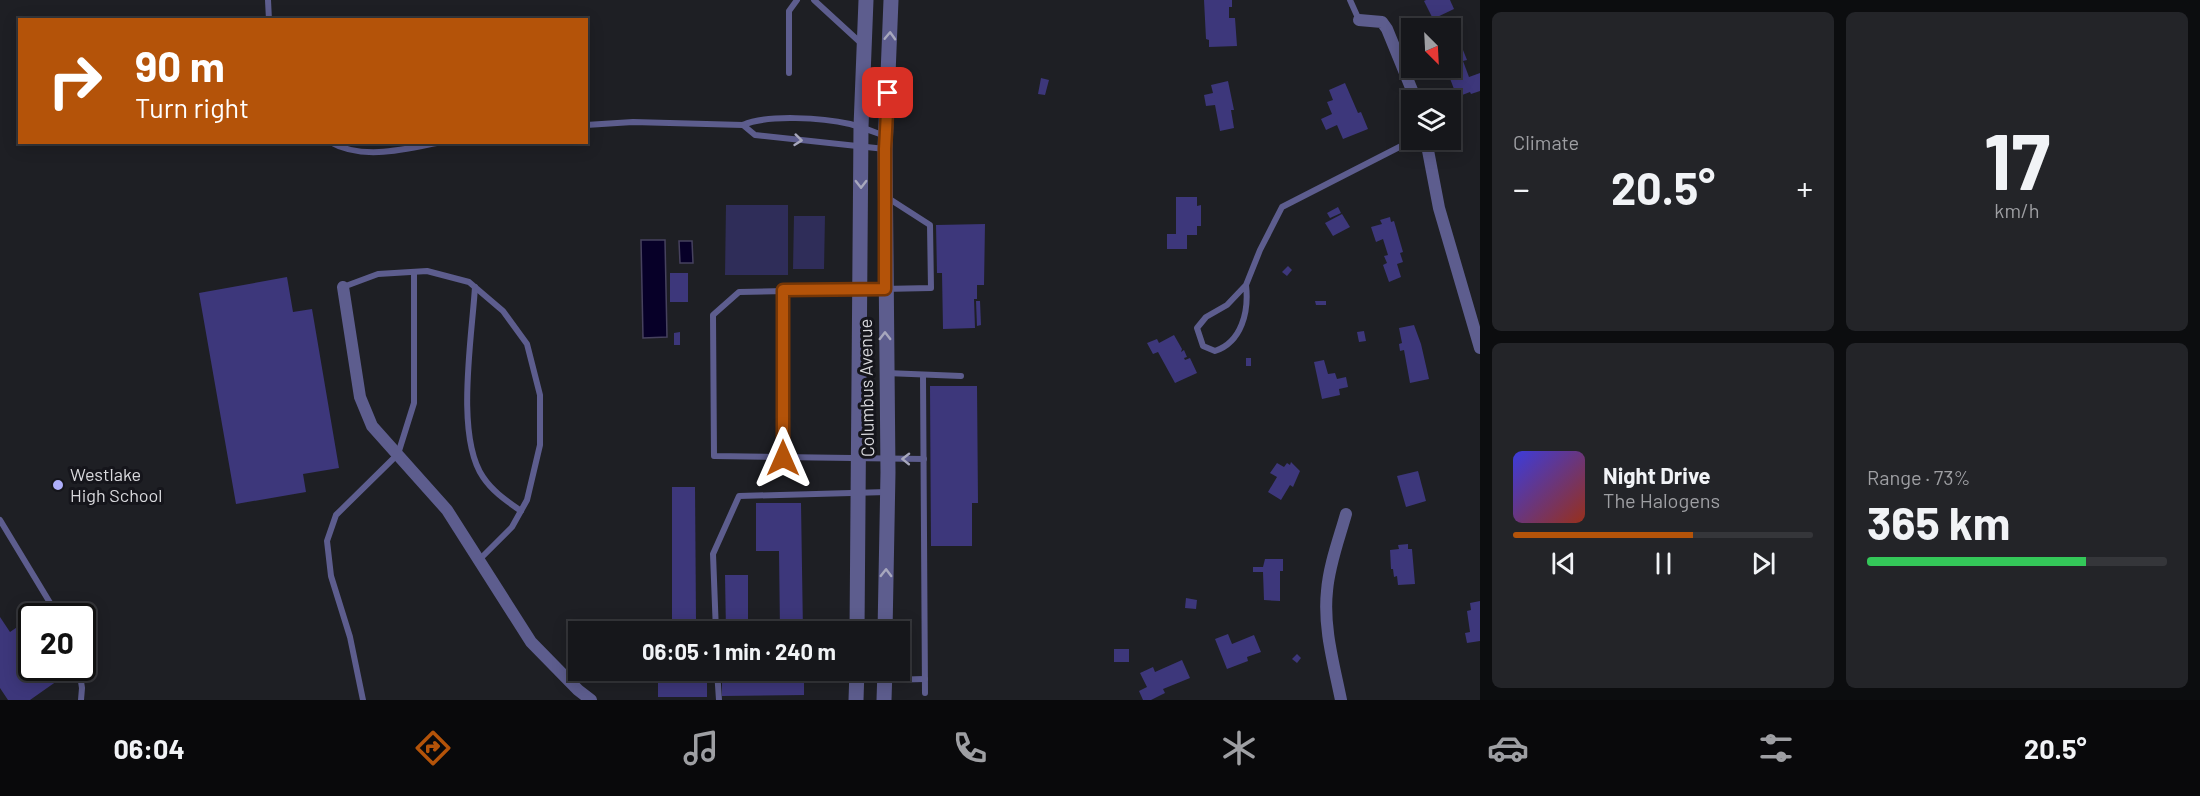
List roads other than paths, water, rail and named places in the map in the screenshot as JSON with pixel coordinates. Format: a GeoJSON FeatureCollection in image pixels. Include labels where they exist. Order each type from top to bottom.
{"type":"FeatureCollection","features":[{"type":"Feature","properties":{"kind":"street","name":"Columbus Avenue"},"geometry":{"type":"LineString","coordinates":[[857,621],[861,127],[866,2]]}},
{"type":"Feature","properties":{"kind":"street"},"geometry":{"type":"LineString","coordinates":[[866,2],[891,3]]}},
{"type":"Feature","properties":{"kind":"street","name":"Columbus Avenue"},"geometry":{"type":"LineString","coordinates":[[885,621],[887,458],[885,196],[891,3]]}},
{"type":"Feature","properties":{"kind":"street"},"geometry":{"type":"LineString","coordinates":[[1359,20],[1382,22],[1387,28],[1412,90]]}},
{"type":"Feature","properties":{"kind":"street"},"geometry":{"type":"LineString","coordinates":[[1428,150],[1439,208],[1480,348]]}},
{"type":"Feature","properties":{"kind":"street"},"geometry":{"type":"LineString","coordinates":[[343,287],[360,397],[372,426],[447,510],[531,642],[591,700]]}},
{"type":"Feature","properties":{"kind":"street"},"geometry":{"type":"LineString","coordinates":[[1341,700],[1332,657],[1326,608],[1327,588],[1346,514]]}},
{"type":"Feature","properties":{"kind":"street"},"geometry":{"type":"LineString","coordinates":[[856,700],[857,681]]}},
{"type":"Feature","properties":{"kind":"street"},"geometry":{"type":"LineString","coordinates":[[884,681],[884,700]]}},
{"type":"Feature","properties":{"kind":"lane"},"geometry":{"type":"LineString","coordinates":[[268,0],[269,18]]}},
{"type":"Feature","properties":{"kind":"lane"},"geometry":{"type":"LineString","coordinates":[[789,73],[789,11],[797,0]]}},
{"type":"Feature","properties":{"kind":"lane"},"geometry":{"type":"LineString","coordinates":[[814,0],[864,46]]}},
{"type":"Feature","properties":{"kind":"lane"},"geometry":{"type":"LineString","coordinates":[[1350,0],[1359,20]]}},
{"type":"Feature","properties":{"kind":"lane"},"geometry":{"type":"LineString","coordinates":[[588,125],[633,122],[743,125],[755,120],[790,118],[848,123],[861,127],[886,143]]}},
{"type":"Feature","properties":{"kind":"lane"},"geometry":{"type":"LineString","coordinates":[[743,125],[754,135],[861,146],[886,143]]}},
{"type":"Feature","properties":{"kind":"lane"},"geometry":{"type":"LineString","coordinates":[[334,144],[358,153],[407,149],[431,144]]}},
{"type":"Feature","properties":{"kind":"lane"},"geometry":{"type":"LineString","coordinates":[[1246,285],[1248,304],[1234,338],[1227,347],[1215,351],[1203,346],[1197,328],[1206,317],[1227,305],[1246,285],[1260,250],[1282,207],[1401,146]]}},
{"type":"Feature","properties":{"kind":"lane"},"geometry":{"type":"LineString","coordinates":[[885,196],[930,225],[932,288],[739,292],[713,315],[714,456],[924,459]]}},
{"type":"Feature","properties":{"kind":"lane"},"geometry":{"type":"LineString","coordinates":[[343,287],[378,274],[427,271],[469,282],[503,311],[526,344],[540,395],[540,445],[527,500],[512,527],[480,559]]}},
{"type":"Feature","properties":{"kind":"lane"},"geometry":{"type":"LineString","coordinates":[[363,700],[350,636],[331,576],[327,542],[336,515],[398,454],[414,403],[414,272]]}},
{"type":"Feature","properties":{"kind":"lane"},"geometry":{"type":"LineString","coordinates":[[475,287],[467,425],[471,452],[483,476],[496,493],[521,511]]}},
{"type":"Feature","properties":{"kind":"lane"},"geometry":{"type":"LineString","coordinates":[[783,290],[783,458]]}},
{"type":"Feature","properties":{"kind":"lane"},"geometry":{"type":"LineString","coordinates":[[886,373],[961,376]]}},
{"type":"Feature","properties":{"kind":"lane"},"geometry":{"type":"LineString","coordinates":[[923,375],[925,693]]}},
{"type":"Feature","properties":{"kind":"lane"},"geometry":{"type":"LineString","coordinates":[[716,621],[713,554],[739,496],[887,492]]}},
{"type":"Feature","properties":{"kind":"lane"},"geometry":{"type":"LineString","coordinates":[[0,520],[50,603]]}},
{"type":"Feature","properties":{"kind":"lane"},"geometry":{"type":"LineString","coordinates":[[910,678],[925,679]]}},
{"type":"Feature","properties":{"kind":"lane"},"geometry":{"type":"LineString","coordinates":[[81,681],[81,700]]}},
{"type":"Feature","properties":{"kind":"lane"},"geometry":{"type":"LineString","coordinates":[[717,681],[718,700]]}},
{"type":"Feature","properties":{"kind":"place","name":"Westlake High School"},"geometry":{"type":"Point","coordinates":[58,485]}}]}
